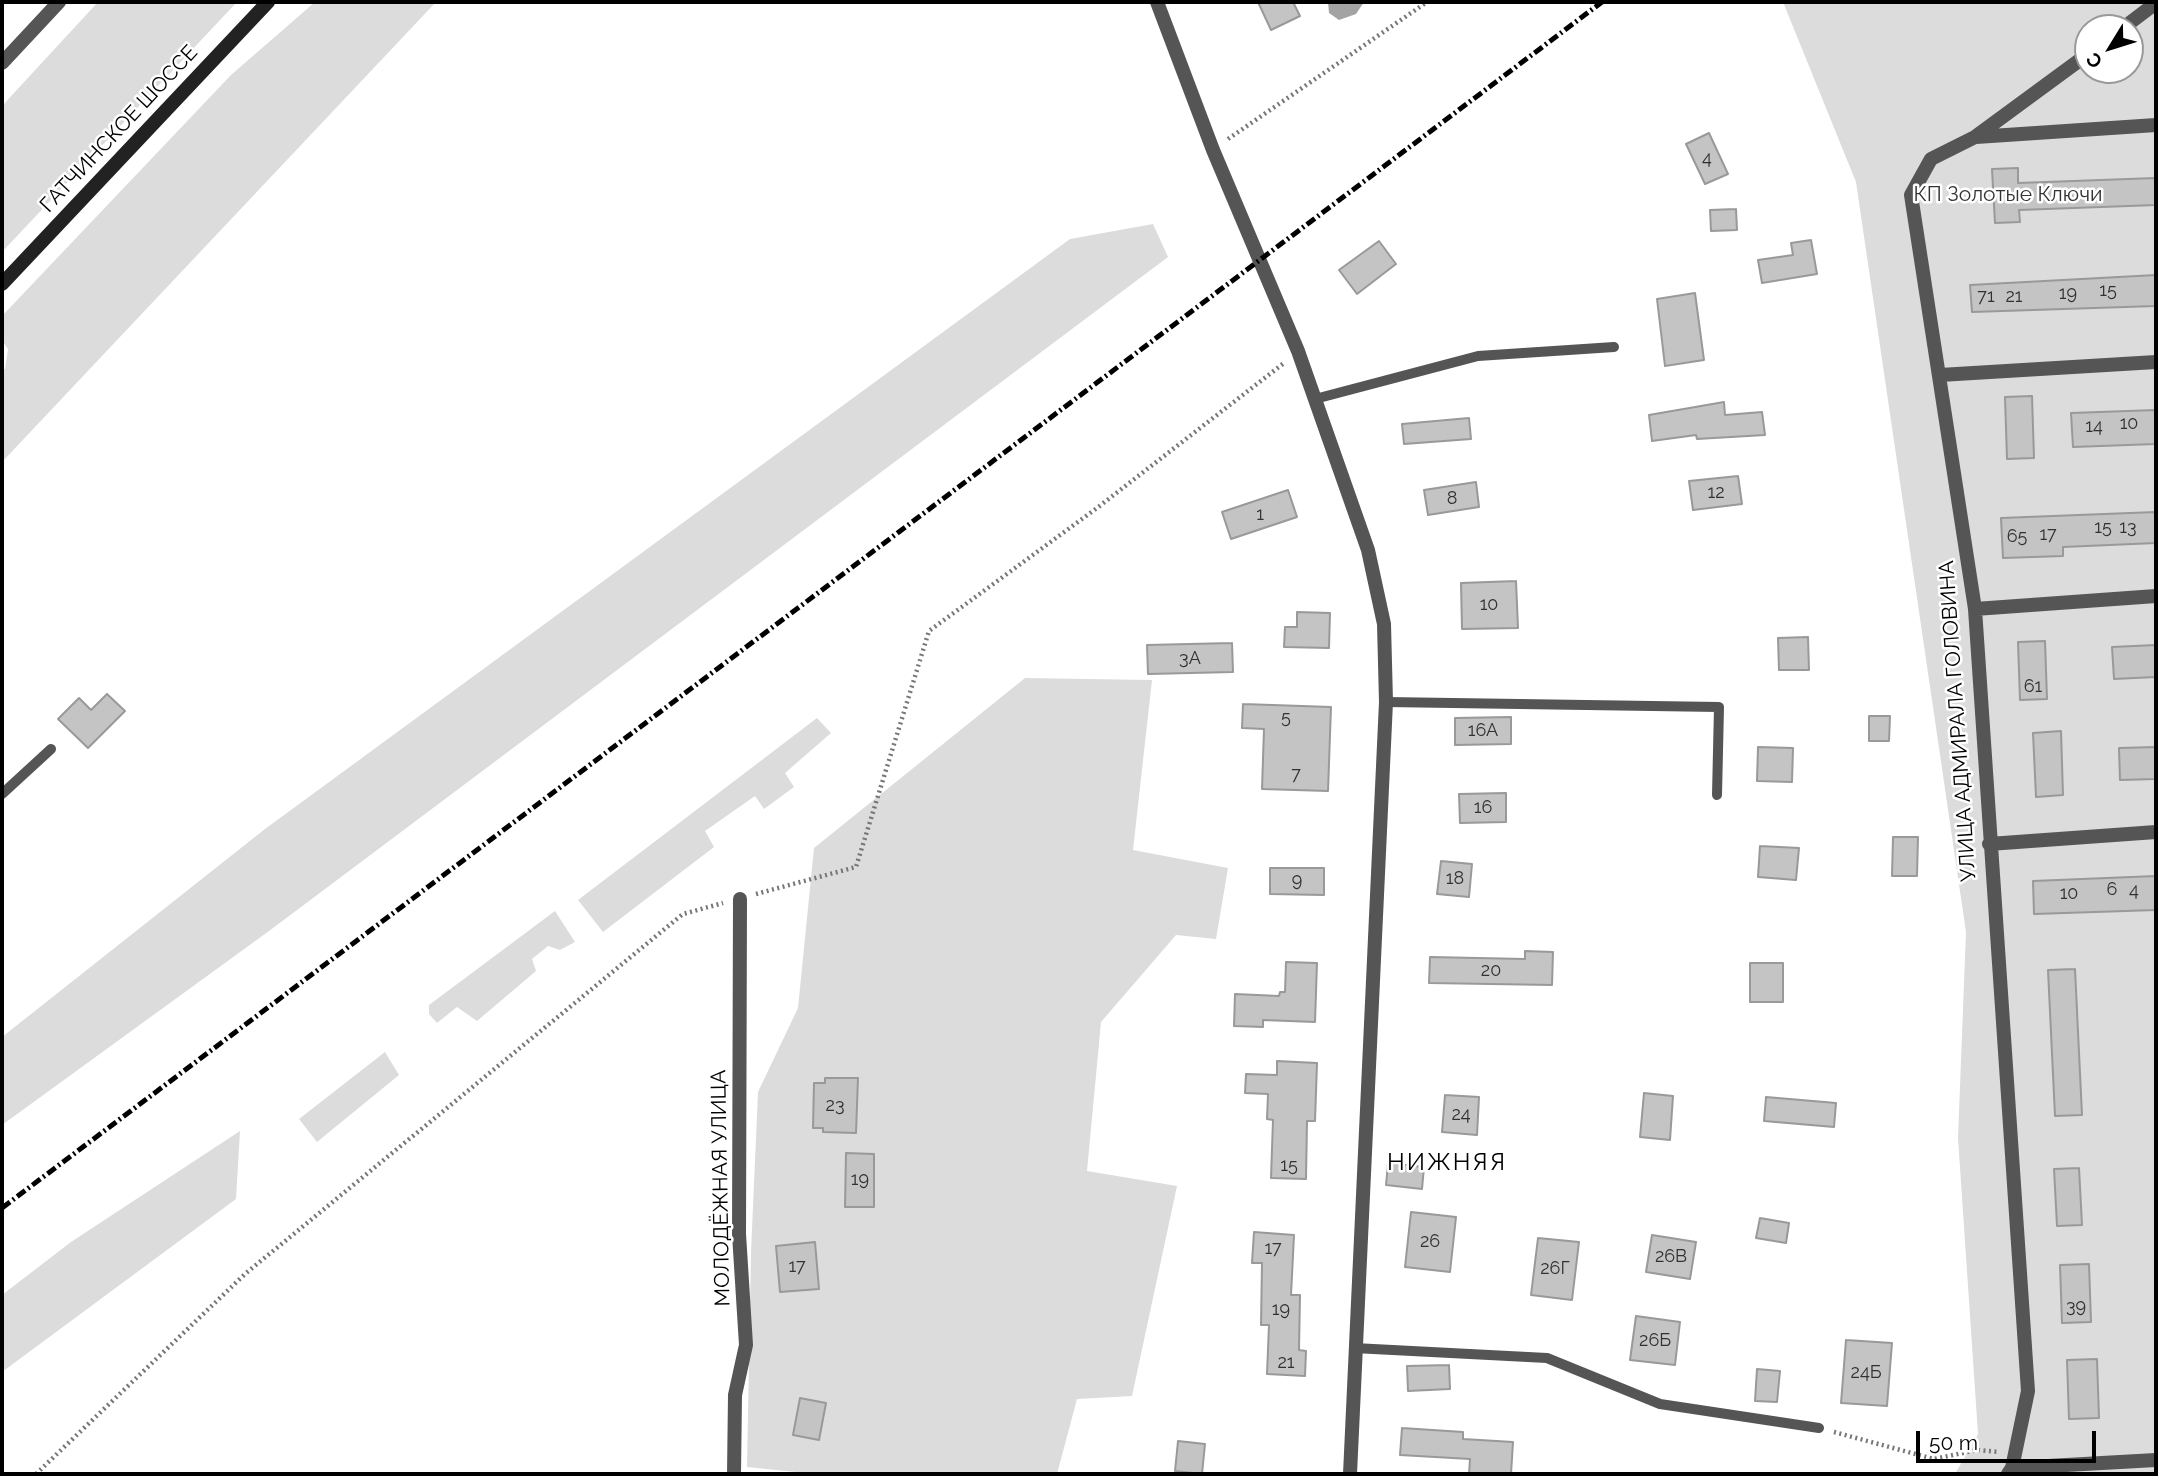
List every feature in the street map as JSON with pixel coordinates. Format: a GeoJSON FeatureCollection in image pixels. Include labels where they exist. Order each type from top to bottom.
{"type":"FeatureCollection","features":[{"type":"Feature","properties":{"kind":"main road","name":"ГАТЧИНСКОЕ ШОССЕ"},"geometry":{"type":"LineString","coordinates":[[2,284],[268,2]]}},
{"type":"Feature","properties":{"kind":"street"},"geometry":{"type":"LineString","coordinates":[[2,63],[59,2]]}},
{"type":"Feature","properties":{"kind":"street"},"geometry":{"type":"LineString","coordinates":[[1157,2],[1213,150],[1298,351],[1368,550],[1384,624],[1386,702],[1350,1474]]}},
{"type":"Feature","properties":{"kind":"street"},"geometry":{"type":"LineString","coordinates":[[2141,14],[2156,3]]}},
{"type":"Feature","properties":{"kind":"street","name":"УЛИЦА АДМИРАЛА ГОЛОВИНА"},"geometry":{"type":"LineString","coordinates":[[2012,1465],[2028,1391],[1975,609],[1911,195],[1931,159],[1975,137],[2074,64]]}},
{"type":"Feature","properties":{"kind":"street"},"geometry":{"type":"LineString","coordinates":[[1975,137],[2156,125]]}},
{"type":"Feature","properties":{"kind":"street"},"geometry":{"type":"LineString","coordinates":[[1940,375],[2156,362]]}},
{"type":"Feature","properties":{"kind":"street"},"geometry":{"type":"LineString","coordinates":[[1975,609],[2156,596]]}},
{"type":"Feature","properties":{"kind":"street"},"geometry":{"type":"LineString","coordinates":[[1989,844],[2156,832]]}},
{"type":"Feature","properties":{"kind":"street","name":"МОЛОДЁЖНАЯ УЛИЦА"},"geometry":{"type":"LineString","coordinates":[[734,1474],[735,1395],[747,1345],[739,1234],[740,899]]}},
{"type":"Feature","properties":{"kind":"street"},"geometry":{"type":"LineString","coordinates":[[2012,1465],[2156,1460]]}},
{"type":"Feature","properties":{"kind":"lane"},"geometry":{"type":"LineString","coordinates":[[1315,399],[1478,356],[1614,347]]}},
{"type":"Feature","properties":{"kind":"lane"},"geometry":{"type":"LineString","coordinates":[[1386,702],[1719,707],[1717,795]]}},
{"type":"Feature","properties":{"kind":"lane"},"geometry":{"type":"LineString","coordinates":[[2,794],[51,748]]}},
{"type":"Feature","properties":{"kind":"lane"},"geometry":{"type":"LineString","coordinates":[[1354,1348],[1547,1358],[1660,1404],[1819,1428]]}},
{"type":"Feature","properties":{"kind":"path"},"geometry":{"type":"LineString","coordinates":[[1213,150],[1427,2]]}},
{"type":"Feature","properties":{"kind":"path"},"geometry":{"type":"LineString","coordinates":[[36,1474],[245,1274],[683,914],[856,867],[929,631],[1097,508],[1298,351]]}},
{"type":"Feature","properties":{"kind":"path"},"geometry":{"type":"LineString","coordinates":[[1819,1428],[1934,1459],[1976,1450],[2012,1465]]}},
{"type":"Feature","properties":{"kind":"green space"},"geometry":{"type":"Polygon","coordinates":[[[98,2],[237,2],[2,252],[2,106],[98,2]]]}},
{"type":"Feature","properties":{"kind":"green space"},"geometry":{"type":"Polygon","coordinates":[[[315,2],[436,2],[2,462],[2,370],[5,369],[8,349],[2,340],[2,316],[231,75],[315,2]]]}},
{"type":"Feature","properties":{"kind":"green space","name":"КП Золотые Ключи"},"geometry":{"type":"Polygon","coordinates":[[[1783,2],[2156,2],[2156,1474],[1955,1474],[1978,1434],[1958,1138],[1966,932],[1856,182],[1783,2]]]}},
{"type":"Feature","properties":{"kind":"green space"},"geometry":{"type":"Polygon","coordinates":[[[1153,224],[1168,257],[269,931],[2,1125],[2,1037],[265,829],[1070,239],[1153,224]]]}},
{"type":"Feature","properties":{"kind":"green space"},"geometry":{"type":"Polygon","coordinates":[[[1025,678],[1152,680],[1133,850],[1228,868],[1216,939],[1176,935],[1101,1022],[1087,1171],[1177,1186],[1132,1396],[1077,1399],[1057,1474],[816,1474],[747,1467],[751,1252],[758,1092],[798,1008],[814,848],[1025,678]]]}},
{"type":"Feature","properties":{"kind":"green space"},"geometry":{"type":"Polygon","coordinates":[[[817,718],[831,733],[785,773],[794,787],[764,809],[755,796],[705,831],[714,847],[603,932],[578,900],[817,718]]]}},
{"type":"Feature","properties":{"kind":"green space"},"geometry":{"type":"Polygon","coordinates":[[[555,911],[575,942],[560,950],[548,946],[532,959],[536,971],[477,1021],[457,1007],[437,1023],[429,1014],[429,1005],[555,911]]]}},
{"type":"Feature","properties":{"kind":"green space"},"geometry":{"type":"Polygon","coordinates":[[[385,1052],[399,1075],[317,1142],[299,1119],[385,1052]]]}},
{"type":"Feature","properties":{"kind":"green space"},"geometry":{"type":"Polygon","coordinates":[[[240,1131],[236,1199],[2,1372],[2,1295],[71,1242],[240,1131]]]}},
{"type":"Feature","properties":{"kind":"shaded area"},"geometry":{"type":"Polygon","coordinates":[[[1328,2],[1364,2],[1356,14],[1339,20],[1329,13],[1328,2]]]}},
{"type":"Feature","properties":{"kind":"building"},"geometry":{"type":"Polygon","coordinates":[[[1258,2],[1293,2],[1300,16],[1271,30],[1258,2]]]}},
{"type":"Feature","properties":{"kind":"building"},"geometry":{"type":"Polygon","coordinates":[[[1709,133],[1728,174],[1705,184],[1686,144],[1709,133]]]}},
{"type":"Feature","properties":{"kind":"building"},"geometry":{"type":"Polygon","coordinates":[[[2018,168],[2018,183],[2156,178],[2156,205],[2019,210],[2020,222],[1995,223],[1992,169],[2018,168]]]}},
{"type":"Feature","properties":{"kind":"building"},"geometry":{"type":"Polygon","coordinates":[[[1736,209],[1737,230],[1711,231],[1710,210],[1736,209]]]}},
{"type":"Feature","properties":{"kind":"building"},"geometry":{"type":"Polygon","coordinates":[[[1811,240],[1817,274],[1762,283],[1758,260],[1793,255],[1791,243],[1811,240]]]}},
{"type":"Feature","properties":{"kind":"building"},"geometry":{"type":"Polygon","coordinates":[[[1379,241],[1396,264],[1357,294],[1339,270],[1379,241]]]}},
{"type":"Feature","properties":{"kind":"building"},"geometry":{"type":"Polygon","coordinates":[[[2156,275],[2156,306],[1972,312],[1970,285],[2156,275]]]}},
{"type":"Feature","properties":{"kind":"building"},"geometry":{"type":"Polygon","coordinates":[[[1695,293],[1704,360],[1665,366],[1657,299],[1695,293]]]}},
{"type":"Feature","properties":{"kind":"building"},"geometry":{"type":"Polygon","coordinates":[[[2032,396],[2034,458],[2007,459],[2005,397],[2032,396]]]}},
{"type":"Feature","properties":{"kind":"building"},"geometry":{"type":"Polygon","coordinates":[[[1724,402],[1725,415],[1762,412],[1765,435],[1697,439],[1696,435],[1652,441],[1649,415],[1724,402]]]}},
{"type":"Feature","properties":{"kind":"building"},"geometry":{"type":"Polygon","coordinates":[[[2156,410],[2156,444],[2073,447],[2071,413],[2156,410]]]}},
{"type":"Feature","properties":{"kind":"building"},"geometry":{"type":"Polygon","coordinates":[[[1469,418],[1471,439],[1404,444],[1402,424],[1469,418]]]}},
{"type":"Feature","properties":{"kind":"building"},"geometry":{"type":"Polygon","coordinates":[[[1738,476],[1742,504],[1693,510],[1689,481],[1738,476]]]}},
{"type":"Feature","properties":{"kind":"building"},"geometry":{"type":"Polygon","coordinates":[[[1476,482],[1479,507],[1428,515],[1424,490],[1476,482]]]}},
{"type":"Feature","properties":{"kind":"building"},"geometry":{"type":"Polygon","coordinates":[[[1288,490],[1297,517],[1231,539],[1222,512],[1288,490]]]}},
{"type":"Feature","properties":{"kind":"building"},"geometry":{"type":"Polygon","coordinates":[[[2156,512],[2156,543],[2063,547],[2063,556],[2003,558],[2001,518],[2156,512]]]}},
{"type":"Feature","properties":{"kind":"building"},"geometry":{"type":"Polygon","coordinates":[[[1516,581],[1518,628],[1462,629],[1461,583],[1516,581]]]}},
{"type":"Feature","properties":{"kind":"building"},"geometry":{"type":"Polygon","coordinates":[[[1297,612],[1330,613],[1329,648],[1284,647],[1285,627],[1297,627],[1297,612]]]}},
{"type":"Feature","properties":{"kind":"building"},"geometry":{"type":"Polygon","coordinates":[[[1808,637],[1809,670],[1779,670],[1778,638],[1808,637]]]}},
{"type":"Feature","properties":{"kind":"building"},"geometry":{"type":"Polygon","coordinates":[[[2045,641],[2047,699],[2020,700],[2018,642],[2045,641]]]}},
{"type":"Feature","properties":{"kind":"building"},"geometry":{"type":"Polygon","coordinates":[[[1232,643],[1233,672],[1148,674],[1147,645],[1232,643]]]}},
{"type":"Feature","properties":{"kind":"building"},"geometry":{"type":"Polygon","coordinates":[[[2156,645],[2156,677],[2114,679],[2112,647],[2156,645]]]}},
{"type":"Feature","properties":{"kind":"building"},"geometry":{"type":"Polygon","coordinates":[[[107,694],[125,711],[88,748],[58,719],[79,698],[91,710],[107,694]]]}},
{"type":"Feature","properties":{"kind":"building"},"geometry":{"type":"Polygon","coordinates":[[[1243,704],[1331,707],[1328,791],[1262,789],[1264,729],[1242,728],[1243,704]]]}},
{"type":"Feature","properties":{"kind":"building"},"geometry":{"type":"Polygon","coordinates":[[[1869,716],[1890,716],[1889,741],[1869,741],[1869,716]]]}},
{"type":"Feature","properties":{"kind":"building"},"geometry":{"type":"Polygon","coordinates":[[[1511,717],[1511,744],[1455,745],[1455,718],[1511,717]]]}},
{"type":"Feature","properties":{"kind":"building"},"geometry":{"type":"Polygon","coordinates":[[[2061,731],[2063,795],[2036,797],[2033,733],[2061,731]]]}},
{"type":"Feature","properties":{"kind":"building"},"geometry":{"type":"Polygon","coordinates":[[[1758,747],[1793,748],[1792,782],[1757,781],[1758,747]]]}},
{"type":"Feature","properties":{"kind":"building"},"geometry":{"type":"Polygon","coordinates":[[[2156,747],[2156,779],[2120,780],[2119,748],[2156,747]]]}},
{"type":"Feature","properties":{"kind":"building"},"geometry":{"type":"Polygon","coordinates":[[[1506,793],[1506,822],[1460,823],[1459,794],[1506,793]]]}},
{"type":"Feature","properties":{"kind":"building"},"geometry":{"type":"Polygon","coordinates":[[[1893,837],[1918,837],[1917,876],[1892,876],[1893,837]]]}},
{"type":"Feature","properties":{"kind":"building"},"geometry":{"type":"Polygon","coordinates":[[[1760,846],[1799,848],[1796,880],[1758,877],[1760,846]]]}},
{"type":"Feature","properties":{"kind":"building"},"geometry":{"type":"Polygon","coordinates":[[[1441,861],[1472,864],[1469,897],[1437,894],[1441,861]]]}},
{"type":"Feature","properties":{"kind":"building"},"geometry":{"type":"Polygon","coordinates":[[[1270,868],[1324,868],[1324,895],[1270,894],[1270,868]]]}},
{"type":"Feature","properties":{"kind":"building"},"geometry":{"type":"Polygon","coordinates":[[[2156,876],[2156,910],[2034,914],[2033,881],[2156,876]]]}},
{"type":"Feature","properties":{"kind":"building"},"geometry":{"type":"Polygon","coordinates":[[[1525,951],[1553,952],[1552,985],[1429,983],[1430,957],[1525,959],[1525,951]]]}},
{"type":"Feature","properties":{"kind":"building"},"geometry":{"type":"Polygon","coordinates":[[[1286,962],[1317,963],[1315,1022],[1263,1020],[1263,1027],[1234,1026],[1235,994],[1279,996],[1280,992],[1285,992],[1286,962]]]}},
{"type":"Feature","properties":{"kind":"building"},"geometry":{"type":"Polygon","coordinates":[[[1750,963],[1783,963],[1783,1002],[1750,1002],[1750,963]]]}},
{"type":"Feature","properties":{"kind":"building"},"geometry":{"type":"Polygon","coordinates":[[[2075,969],[2082,1115],[2055,1116],[2048,970],[2075,969]]]}},
{"type":"Feature","properties":{"kind":"building"},"geometry":{"type":"Polygon","coordinates":[[[1277,1061],[1317,1063],[1315,1121],[1307,1121],[1306,1179],[1271,1178],[1273,1120],[1267,1119],[1268,1094],[1245,1093],[1246,1074],[1277,1075],[1277,1061]]]}},
{"type":"Feature","properties":{"kind":"building"},"geometry":{"type":"Polygon","coordinates":[[[825,1078],[858,1078],[856,1133],[823,1132],[823,1128],[813,1128],[814,1083],[825,1083],[825,1078]]]}},
{"type":"Feature","properties":{"kind":"building"},"geometry":{"type":"Polygon","coordinates":[[[1644,1093],[1673,1096],[1670,1140],[1640,1137],[1644,1093]]]}},
{"type":"Feature","properties":{"kind":"building"},"geometry":{"type":"Polygon","coordinates":[[[1445,1095],[1479,1097],[1477,1135],[1442,1132],[1445,1095]]]}},
{"type":"Feature","properties":{"kind":"building"},"geometry":{"type":"Polygon","coordinates":[[[1766,1097],[1836,1103],[1834,1127],[1764,1121],[1766,1097]]]}},
{"type":"Feature","properties":{"kind":"building"},"geometry":{"type":"Polygon","coordinates":[[[846,1153],[874,1154],[874,1207],[845,1207],[846,1153]]]}},
{"type":"Feature","properties":{"kind":"building"},"geometry":{"type":"Polygon","coordinates":[[[1388,1163],[1424,1167],[1422,1189],[1386,1185],[1388,1163]]]}},
{"type":"Feature","properties":{"kind":"building"},"geometry":{"type":"Polygon","coordinates":[[[2079,1168],[2082,1225],[2057,1226],[2054,1169],[2079,1168]]]}},
{"type":"Feature","properties":{"kind":"building"},"geometry":{"type":"Polygon","coordinates":[[[1411,1212],[1456,1217],[1450,1272],[1405,1267],[1411,1212]]]}},
{"type":"Feature","properties":{"kind":"building"},"geometry":{"type":"Polygon","coordinates":[[[1760,1218],[1789,1223],[1786,1243],[1756,1238],[1760,1218]]]}},
{"type":"Feature","properties":{"kind":"building"},"geometry":{"type":"Polygon","coordinates":[[[1254,1232],[1294,1235],[1291,1295],[1300,1295],[1299,1350],[1306,1351],[1305,1376],[1267,1374],[1269,1325],[1261,1325],[1262,1263],[1252,1263],[1254,1232]]]}},
{"type":"Feature","properties":{"kind":"building"},"geometry":{"type":"Polygon","coordinates":[[[1652,1235],[1696,1242],[1690,1279],[1646,1272],[1652,1235]]]}},
{"type":"Feature","properties":{"kind":"building"},"geometry":{"type":"Polygon","coordinates":[[[1538,1238],[1579,1242],[1572,1300],[1531,1295],[1538,1238]]]}},
{"type":"Feature","properties":{"kind":"building"},"geometry":{"type":"Polygon","coordinates":[[[815,1242],[819,1289],[780,1292],[776,1246],[815,1242]]]}},
{"type":"Feature","properties":{"kind":"building"},"geometry":{"type":"Polygon","coordinates":[[[2089,1264],[2091,1322],[2062,1323],[2060,1265],[2089,1264]]]}},
{"type":"Feature","properties":{"kind":"building"},"geometry":{"type":"Polygon","coordinates":[[[1636,1316],[1680,1322],[1675,1365],[1630,1360],[1636,1316]]]}},
{"type":"Feature","properties":{"kind":"building"},"geometry":{"type":"Polygon","coordinates":[[[1846,1340],[1892,1343],[1887,1406],[1841,1403],[1846,1340]]]}},
{"type":"Feature","properties":{"kind":"building"},"geometry":{"type":"Polygon","coordinates":[[[2097,1359],[2099,1418],[2069,1419],[2067,1360],[2097,1359]]]}},
{"type":"Feature","properties":{"kind":"building"},"geometry":{"type":"Polygon","coordinates":[[[1449,1365],[1450,1389],[1408,1391],[1407,1366],[1449,1365]]]}},
{"type":"Feature","properties":{"kind":"building"},"geometry":{"type":"Polygon","coordinates":[[[1757,1369],[1780,1371],[1777,1402],[1755,1401],[1757,1369]]]}},
{"type":"Feature","properties":{"kind":"building"},"geometry":{"type":"Polygon","coordinates":[[[800,1398],[826,1403],[819,1440],[793,1435],[800,1398]]]}},
{"type":"Feature","properties":{"kind":"building"},"geometry":{"type":"Polygon","coordinates":[[[1402,1428],[1463,1432],[1463,1439],[1513,1442],[1511,1474],[1469,1474],[1470,1459],[1400,1455],[1402,1428]]]}},
{"type":"Feature","properties":{"kind":"building"},"geometry":{"type":"Polygon","coordinates":[[[1178,1441],[1205,1444],[1202,1474],[1175,1471],[1178,1441]]]}},
{"type":"Feature","properties":{"kind":"railway"},"geometry":{"type":"LineString","coordinates":[[2,1208],[1602,2]]}},
{"type":"Feature","properties":{"kind":"district","name":"НИЖНЯЯ"},"geometry":{"type":"Point","coordinates":[1447,1163]}}]}
